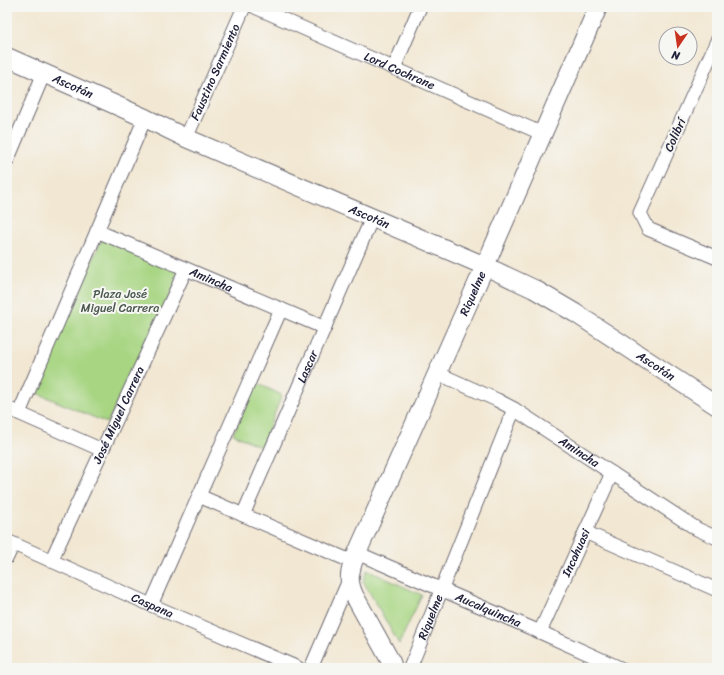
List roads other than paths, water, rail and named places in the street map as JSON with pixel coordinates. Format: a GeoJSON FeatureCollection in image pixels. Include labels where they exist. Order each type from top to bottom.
{"type":"FeatureCollection","features":[{"type":"Feature","properties":{"kind":"street","name":"Faustino Sarmiento"},"geometry":{"type":"LineString","coordinates":[[186,138],[244,7]]}},
{"type":"Feature","properties":{"kind":"street","name":"Lord Cochrane"},"geometry":{"type":"LineString","coordinates":[[255,7],[543,134]]}},
{"type":"Feature","properties":{"kind":"street"},"geometry":{"type":"LineString","coordinates":[[394,68],[420,7]]}},
{"type":"Feature","properties":{"kind":"street","name":"Riquelme"},"geometry":{"type":"LineString","coordinates":[[311,668],[349,580],[355,557],[486,266],[598,7]]}},
{"type":"Feature","properties":{"kind":"street","name":"Colibrí"},"geometry":{"type":"LineString","coordinates":[[717,41],[640,213],[648,229],[717,258]]}},
{"type":"Feature","properties":{"kind":"street","name":"Ascotán"},"geometry":{"type":"LineString","coordinates":[[7,57],[145,118],[186,138],[486,266],[534,289],[575,313],[717,406]]}},
{"type":"Feature","properties":{"kind":"street"},"geometry":{"type":"LineString","coordinates":[[7,161],[44,73]]}},
{"type":"Feature","properties":{"kind":"street"},"geometry":{"type":"LineString","coordinates":[[102,450],[13,410],[97,231],[145,118]]}},
{"type":"Feature","properties":{"kind":"street","name":"Lascar"},"geometry":{"type":"LineString","coordinates":[[243,515],[372,218]]}},
{"type":"Feature","properties":{"kind":"street","name":"Amincha"},"geometry":{"type":"LineString","coordinates":[[97,231],[325,328]]}},
{"type":"Feature","properties":{"kind":"street","name":"José Miguel Carrera"},"geometry":{"type":"LineString","coordinates":[[51,561],[186,269]]}},
{"type":"Feature","properties":{"kind":"street"},"geometry":{"type":"LineString","coordinates":[[151,605],[281,309]]}},
{"type":"Feature","properties":{"kind":"street","name":"Amincha"},"geometry":{"type":"LineString","coordinates":[[437,373],[514,409],[697,529],[717,538]]}},
{"type":"Feature","properties":{"kind":"street","name":"Riquelme"},"geometry":{"type":"LineString","coordinates":[[410,668],[514,409]]}},
{"type":"Feature","properties":{"kind":"street","name":"Incahuasi"},"geometry":{"type":"LineString","coordinates":[[540,632],[612,473]]}},
{"type":"Feature","properties":{"kind":"street","name":"Aucalquincha"},"geometry":{"type":"LineString","coordinates":[[200,496],[243,515],[441,589],[620,668]]}},
{"type":"Feature","properties":{"kind":"street"},"geometry":{"type":"LineString","coordinates":[[585,532],[717,590]]}},
{"type":"Feature","properties":{"kind":"street"},"geometry":{"type":"LineString","coordinates":[[7,557],[10,542]]}},
{"type":"Feature","properties":{"kind":"street","name":"Caspana"},"geometry":{"type":"LineString","coordinates":[[10,542],[151,605],[298,668]]}},
{"type":"Feature","properties":{"kind":"street"},"geometry":{"type":"LineString","coordinates":[[349,580],[354,595],[393,668]]}},
{"type":"Feature","properties":{"kind":"park label","name":"Plaza José Miguel Carrera"},"geometry":{"type":"Point","coordinates":[120,301]}}]}
